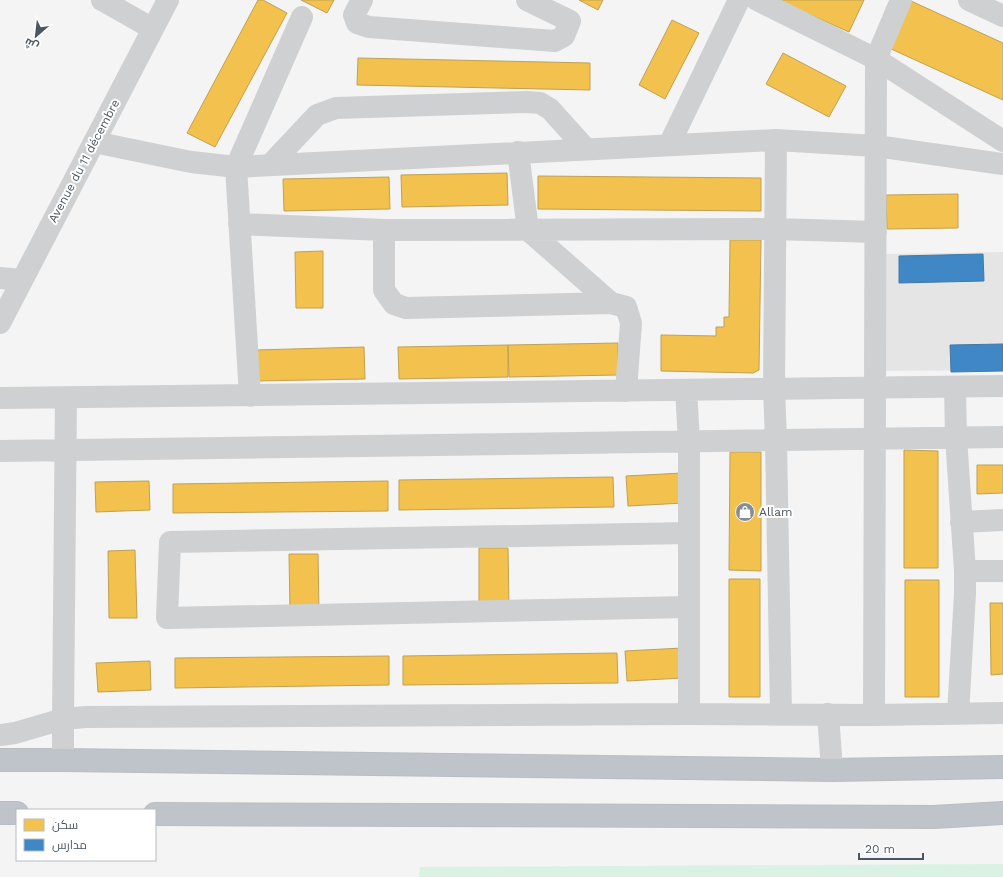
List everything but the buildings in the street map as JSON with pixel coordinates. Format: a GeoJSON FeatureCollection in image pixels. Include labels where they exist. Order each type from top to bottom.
{"type":"FeatureCollection","features":[{"type":"Feature","properties":{"kind":"highway"},"geometry":{"type":"LineString","coordinates":[[0,760],[832,770],[1003,767]]}},
{"type":"Feature","properties":{"kind":"highway"},"geometry":{"type":"LineString","coordinates":[[0,813],[16,813]]}},
{"type":"Feature","properties":{"kind":"highway"},"geometry":{"type":"LineString","coordinates":[[156,814],[934,817],[1003,813]]}},
{"type":"Feature","properties":{"kind":"street"},"geometry":{"type":"LineString","coordinates":[[102,0],[153,29]]}},
{"type":"Feature","properties":{"kind":"street","name":"Avenue du 11 décembre"},"geometry":{"type":"LineString","coordinates":[[0,322],[168,0]]}},
{"type":"Feature","properties":{"kind":"street"},"geometry":{"type":"LineString","coordinates":[[362,0],[354,15],[357,23],[369,27],[555,41],[564,36],[570,21],[527,0]]}},
{"type":"Feature","properties":{"kind":"street"},"geometry":{"type":"LineString","coordinates":[[669,145],[739,0]]}},
{"type":"Feature","properties":{"kind":"street"},"geometry":{"type":"LineString","coordinates":[[757,0],[876,59],[1003,141]]}},
{"type":"Feature","properties":{"kind":"street"},"geometry":{"type":"LineString","coordinates":[[874,715],[876,59],[901,0]]}},
{"type":"Feature","properties":{"kind":"street"},"geometry":{"type":"LineString","coordinates":[[969,0],[1003,16]]}},
{"type":"Feature","properties":{"kind":"street"},"geometry":{"type":"LineString","coordinates":[[250,396],[236,167],[302,17]]}},
{"type":"Feature","properties":{"kind":"street"},"geometry":{"type":"LineString","coordinates":[[270,165],[317,115],[336,108],[527,102],[540,103],[550,109],[586,149]]}},
{"type":"Feature","properties":{"kind":"street"},"geometry":{"type":"LineString","coordinates":[[776,140],[774,389],[781,714]]}},
{"type":"Feature","properties":{"kind":"street"},"geometry":{"type":"LineString","coordinates":[[94,142],[191,162],[236,167],[776,140],[876,146],[1003,164]]}},
{"type":"Feature","properties":{"kind":"street"},"geometry":{"type":"LineString","coordinates":[[518,152],[528,230],[611,303]]}},
{"type":"Feature","properties":{"kind":"street"},"geometry":{"type":"LineString","coordinates":[[239,224],[384,230],[775,229],[876,232]]}},
{"type":"Feature","properties":{"kind":"street"},"geometry":{"type":"LineString","coordinates":[[384,230],[384,290],[394,304],[406,308],[611,303],[626,307],[631,323],[626,391]]}},
{"type":"Feature","properties":{"kind":"street"},"geometry":{"type":"LineString","coordinates":[[0,278],[22,280]]}},
{"type":"Feature","properties":{"kind":"street"},"geometry":{"type":"LineString","coordinates":[[0,398],[1003,386]]}},
{"type":"Feature","properties":{"kind":"street"},"geometry":{"type":"LineString","coordinates":[[955,387],[956,437],[965,571],[958,714]]}},
{"type":"Feature","properties":{"kind":"street"},"geometry":{"type":"LineString","coordinates":[[686,390],[689,441],[689,714]]}},
{"type":"Feature","properties":{"kind":"street"},"geometry":{"type":"LineString","coordinates":[[63,760],[66,398]]}},
{"type":"Feature","properties":{"kind":"street"},"geometry":{"type":"LineString","coordinates":[[0,451],[1003,437]]}},
{"type":"Feature","properties":{"kind":"street"},"geometry":{"type":"LineString","coordinates":[[961,522],[1003,520]]}},
{"type":"Feature","properties":{"kind":"street"},"geometry":{"type":"LineString","coordinates":[[689,533],[170,542],[168,618],[689,607]]}},
{"type":"Feature","properties":{"kind":"street"},"geometry":{"type":"LineString","coordinates":[[965,571],[1003,571]]}},
{"type":"Feature","properties":{"kind":"street"},"geometry":{"type":"LineString","coordinates":[[0,735],[15,733],[63,719],[94,717],[689,714],[874,715],[1003,713]]}},
{"type":"Feature","properties":{"kind":"street"},"geometry":{"type":"LineString","coordinates":[[828,714],[832,770]]}},
{"type":"Feature","properties":{"kind":"shaded area"},"geometry":{"type":"Polygon","coordinates":[[[1003,252],[1003,370],[885,371],[883,254],[1003,252]]]}},
{"type":"Feature","properties":{"kind":"green space"},"geometry":{"type":"Polygon","coordinates":[[[1003,864],[1003,877],[419,877],[420,867],[1003,864]]]}},
{"type":"Feature","properties":{"kind":"place","name":"Allam"},"geometry":{"type":"Point","coordinates":[745,512]}}]}
